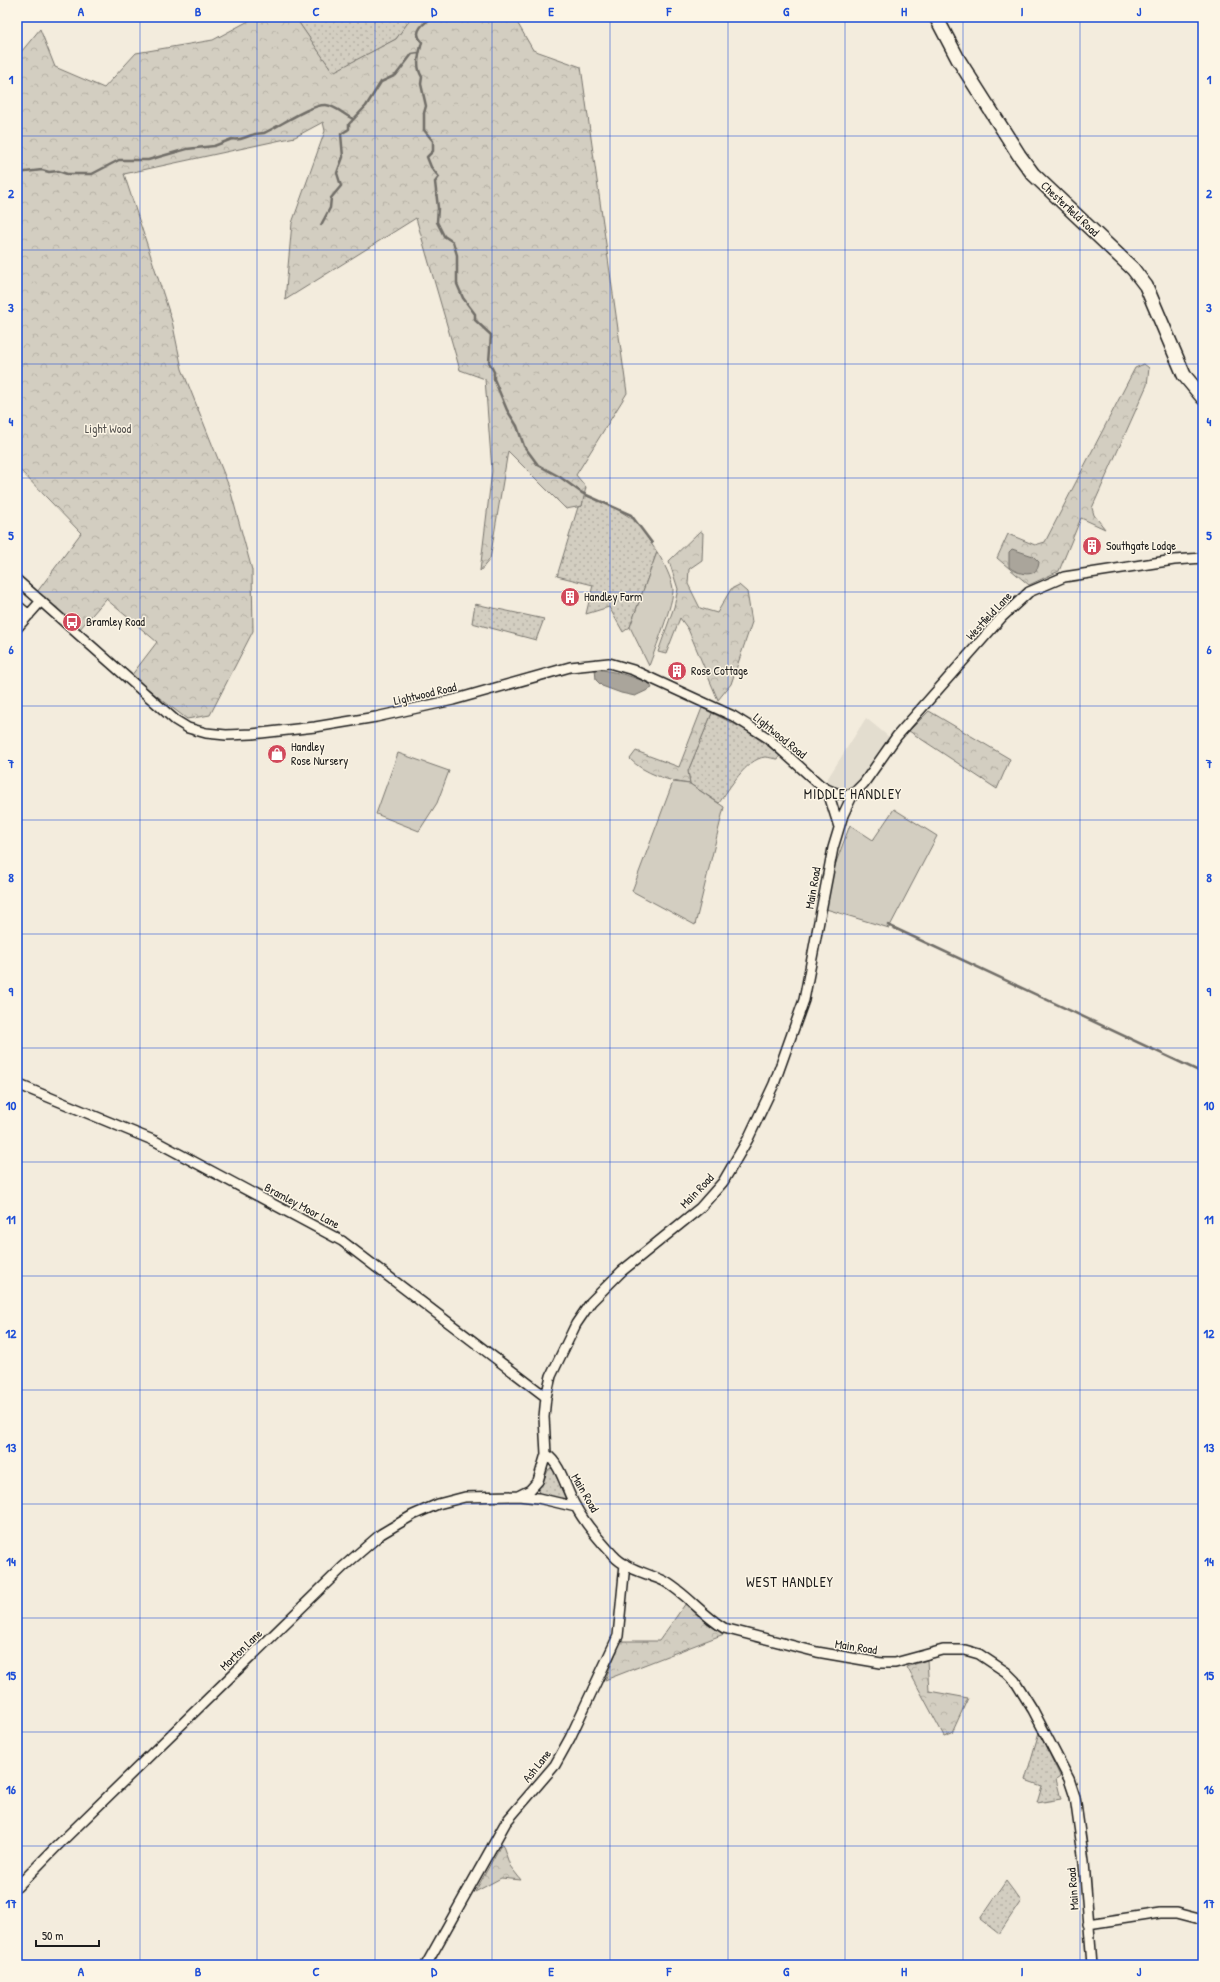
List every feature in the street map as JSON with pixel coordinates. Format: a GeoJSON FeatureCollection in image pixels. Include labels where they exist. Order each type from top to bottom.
{"type":"FeatureCollection","features":[{"type":"Feature","properties":{"kind":"main road","name":"Chesterfield Road"},"geometry":{"type":"LineString","coordinates":[[936,17],[958,59],[1019,155],[1033,174],[1134,269],[1146,286],[1184,375],[1203,398]]}},
{"type":"Feature","properties":{"kind":"street","name":"Westfield Lane"},"geometry":{"type":"LineString","coordinates":[[853,794],[864,783],[897,736],[1002,617],[1029,592],[1064,577],[1174,560],[1203,558]]}},
{"type":"Feature","properties":{"kind":"street","name":"Lightwood Road"},"geometry":{"type":"LineString","coordinates":[[17,580],[176,720],[188,728],[206,733],[252,734],[315,727],[376,717],[453,700],[570,667],[609,663],[633,670],[734,716],[768,738],[827,789],[845,795],[853,794]]}},
{"type":"Feature","properties":{"kind":"street"},"geometry":{"type":"LineString","coordinates":[[17,628],[41,602]]}},
{"type":"Feature","properties":{"kind":"street"},"geometry":{"type":"LineString","coordinates":[[17,605],[29,615]]}},
{"type":"Feature","properties":{"kind":"street"},"geometry":{"type":"LineString","coordinates":[[827,789],[839,827]]}},
{"type":"Feature","properties":{"kind":"street","name":"Main Road"},"geometry":{"type":"LineString","coordinates":[[853,794],[839,827],[833,848],[809,981],[802,1006],[774,1084],[748,1139],[723,1182],[700,1208],[622,1271],[590,1302],[576,1324],[551,1376],[546,1397],[544,1417],[546,1454],[554,1460],[576,1507],[612,1555],[625,1564],[676,1589],[710,1620],[736,1632],[817,1652],[881,1663],[895,1663],[943,1650],[965,1650],[979,1654],[1006,1672],[1015,1681],[1033,1710],[1069,1779],[1076,1797],[1084,1862],[1092,1965]]}},
{"type":"Feature","properties":{"kind":"street","name":"Bramley Moor Lane"},"geometry":{"type":"LineString","coordinates":[[17,1084],[155,1141],[342,1240],[546,1397]]}},
{"type":"Feature","properties":{"kind":"street"},"geometry":{"type":"LineString","coordinates":[[518,1496],[530,1490],[538,1481],[546,1454]]}},
{"type":"Feature","properties":{"kind":"street","name":"Morton Lane"},"geometry":{"type":"LineString","coordinates":[[17,1887],[57,1846],[332,1578],[382,1534],[413,1515],[438,1504],[465,1498],[518,1496],[538,1498],[576,1507]]}},
{"type":"Feature","properties":{"kind":"street","name":"Ash Lane"},"geometry":{"type":"LineString","coordinates":[[426,1965],[506,1822],[551,1770],[570,1738],[618,1636],[625,1564]]}},
{"type":"Feature","properties":{"kind":"street"},"geometry":{"type":"LineString","coordinates":[[1088,1924],[1160,1912],[1176,1913],[1203,1920]]}},
{"type":"Feature","properties":{"kind":"shaded area"},"geometry":{"type":"Polygon","coordinates":[[[1012,549],[1033,556],[1039,562],[1038,568],[1027,574],[1013,570],[1009,567],[1009,552],[1012,549]]]}},
{"type":"Feature","properties":{"kind":"shaded area"},"geometry":{"type":"Polygon","coordinates":[[[595,669],[616,672],[636,678],[649,683],[652,688],[635,696],[621,693],[602,686],[596,680],[595,669]]]}},
{"type":"Feature","properties":{"kind":"shaded area"},"geometry":{"type":"Polygon","coordinates":[[[866,718],[889,737],[861,779],[852,787],[844,790],[839,789],[826,781],[866,718]]]}},
{"type":"Feature","properties":{"kind":"green space","name":"Light Wood"},"geometry":{"type":"Polygon","coordinates":[[[256,17],[295,17],[333,72],[396,39],[412,17],[514,17],[533,50],[581,67],[627,393],[576,475],[586,487],[582,506],[566,509],[508,451],[490,559],[480,571],[492,471],[485,379],[460,370],[416,218],[285,300],[292,223],[325,131],[323,122],[295,137],[124,174],[172,321],[182,369],[230,489],[252,570],[253,631],[210,715],[187,719],[131,676],[157,642],[106,599],[79,630],[37,592],[81,533],[17,467],[17,57],[40,29],[55,67],[104,88],[136,53],[213,40],[256,17]]]}},
{"type":"Feature","properties":{"kind":"green space"},"geometry":{"type":"Polygon","coordinates":[[[295,17],[412,17],[396,39],[333,73],[295,17]]]}},
{"type":"Feature","properties":{"kind":"green space"},"geometry":{"type":"Polygon","coordinates":[[[1144,364],[1149,368],[1147,385],[1092,508],[1094,515],[1105,529],[1081,518],[1059,571],[1029,585],[997,558],[1008,534],[1035,545],[1045,542],[1135,368],[1144,364]]]}},
{"type":"Feature","properties":{"kind":"green space"},"geometry":{"type":"Polygon","coordinates":[[[584,495],[612,506],[636,521],[657,552],[630,627],[623,632],[609,607],[586,614],[593,585],[557,576],[578,507],[582,506],[584,495]]]}},
{"type":"Feature","properties":{"kind":"green space"},"geometry":{"type":"Polygon","coordinates":[[[700,531],[703,533],[702,560],[689,569],[688,584],[700,608],[717,613],[731,589],[739,585],[747,592],[752,622],[731,684],[718,700],[688,629],[680,618],[666,654],[658,652],[674,607],[678,589],[669,561],[700,531]]]}},
{"type":"Feature","properties":{"kind":"green space"},"geometry":{"type":"Polygon","coordinates":[[[657,552],[667,570],[673,589],[667,615],[649,666],[630,627],[657,552]]]}},
{"type":"Feature","properties":{"kind":"green space"},"geometry":{"type":"Polygon","coordinates":[[[475,604],[544,619],[536,640],[472,623],[475,604]]]}},
{"type":"Feature","properties":{"kind":"green space"},"geometry":{"type":"Polygon","coordinates":[[[702,708],[712,713],[688,771],[690,784],[674,781],[650,773],[642,769],[630,759],[636,751],[679,767],[702,708]]]}},
{"type":"Feature","properties":{"kind":"green space"},"geometry":{"type":"Polygon","coordinates":[[[929,711],[1010,759],[997,789],[909,731],[929,711]]]}},
{"type":"Feature","properties":{"kind":"green space"},"geometry":{"type":"Polygon","coordinates":[[[712,713],[746,730],[780,755],[778,759],[765,757],[751,763],[733,783],[719,803],[690,784],[688,771],[712,713]]]}},
{"type":"Feature","properties":{"kind":"green space"},"geometry":{"type":"Polygon","coordinates":[[[398,753],[449,771],[437,803],[419,831],[376,814],[398,753]]]}},
{"type":"Feature","properties":{"kind":"green space"},"geometry":{"type":"Polygon","coordinates":[[[673,782],[690,784],[724,807],[695,925],[632,891],[673,782]]]}},
{"type":"Feature","properties":{"kind":"green space"},"geometry":{"type":"Polygon","coordinates":[[[894,809],[937,836],[889,928],[826,909],[835,865],[850,825],[873,840],[894,809]]]}},
{"type":"Feature","properties":{"kind":"green space"},"geometry":{"type":"Polygon","coordinates":[[[552,1468],[567,1499],[565,1501],[539,1493],[538,1490],[549,1469],[552,1468]]]}},
{"type":"Feature","properties":{"kind":"green space"},"geometry":{"type":"Polygon","coordinates":[[[686,1603],[712,1627],[724,1634],[605,1680],[621,1641],[659,1641],[686,1603]]]}},
{"type":"Feature","properties":{"kind":"green space"},"geometry":{"type":"Polygon","coordinates":[[[927,1660],[929,1691],[968,1698],[952,1733],[944,1736],[907,1667],[927,1660]]]}},
{"type":"Feature","properties":{"kind":"green space"},"geometry":{"type":"Polygon","coordinates":[[[1039,1732],[1060,1776],[1056,1779],[1061,1799],[1037,1803],[1042,1786],[1025,1780],[1039,1732]]]}},
{"type":"Feature","properties":{"kind":"green space"},"geometry":{"type":"Polygon","coordinates":[[[502,1843],[510,1866],[521,1880],[501,1878],[475,1892],[502,1843]]]}},
{"type":"Feature","properties":{"kind":"green space"},"geometry":{"type":"Polygon","coordinates":[[[1006,1881],[1021,1901],[999,1934],[980,1919],[1006,1881]]]}},
{"type":"Feature","properties":{"kind":"waterway"},"geometry":{"type":"LineString","coordinates":[[434,17],[420,27],[418,34],[422,42],[418,64],[422,77],[421,84],[426,106],[424,113],[424,130],[433,141],[433,151],[427,157],[431,167],[439,177],[435,182],[438,208],[437,222],[444,236],[453,242],[457,255],[457,284],[463,298],[475,314],[475,320],[491,335],[489,362],[494,372],[494,379],[507,410],[517,426],[524,446],[538,465],[560,477],[582,493],[631,515],[652,543]]}},
{"type":"Feature","properties":{"kind":"waterway"},"geometry":{"type":"LineString","coordinates":[[321,225],[330,208],[331,198],[341,186],[337,173],[343,157],[341,134],[349,129],[349,124],[366,106],[381,82],[396,75],[412,54],[418,53]]}},
{"type":"Feature","properties":{"kind":"waterway"},"geometry":{"type":"LineString","coordinates":[[17,173],[42,170],[49,172],[58,171],[67,174],[92,174],[119,160],[148,160],[187,149],[214,146],[232,139],[240,139],[255,134],[264,133],[312,108],[326,105],[333,107],[353,119]]}},
{"type":"Feature","properties":{"kind":"waterway"},"geometry":{"type":"LineString","coordinates":[[888,925],[1203,1073]]}},
{"type":"Feature","properties":{"kind":"place","name":"Southgate Lodge"},"geometry":{"type":"Point","coordinates":[1092,546]}},
{"type":"Feature","properties":{"kind":"place","name":"Handley Farm"},"geometry":{"type":"Point","coordinates":[570,597]}},
{"type":"Feature","properties":{"kind":"place","name":"Bramley Road"},"geometry":{"type":"Point","coordinates":[72,622]}},
{"type":"Feature","properties":{"kind":"place","name":"Rose Cottage"},"geometry":{"type":"Point","coordinates":[677,671]}},
{"type":"Feature","properties":{"kind":"place","name":"Handley Rose Nursery"},"geometry":{"type":"Point","coordinates":[277,754]}},
{"type":"Feature","properties":{"kind":"district","name":"MIDDLE HANDLEY"},"geometry":{"type":"Point","coordinates":[853,794]}},
{"type":"Feature","properties":{"kind":"district","name":"WEST HANDLEY"},"geometry":{"type":"Point","coordinates":[790,1582]}}]}
